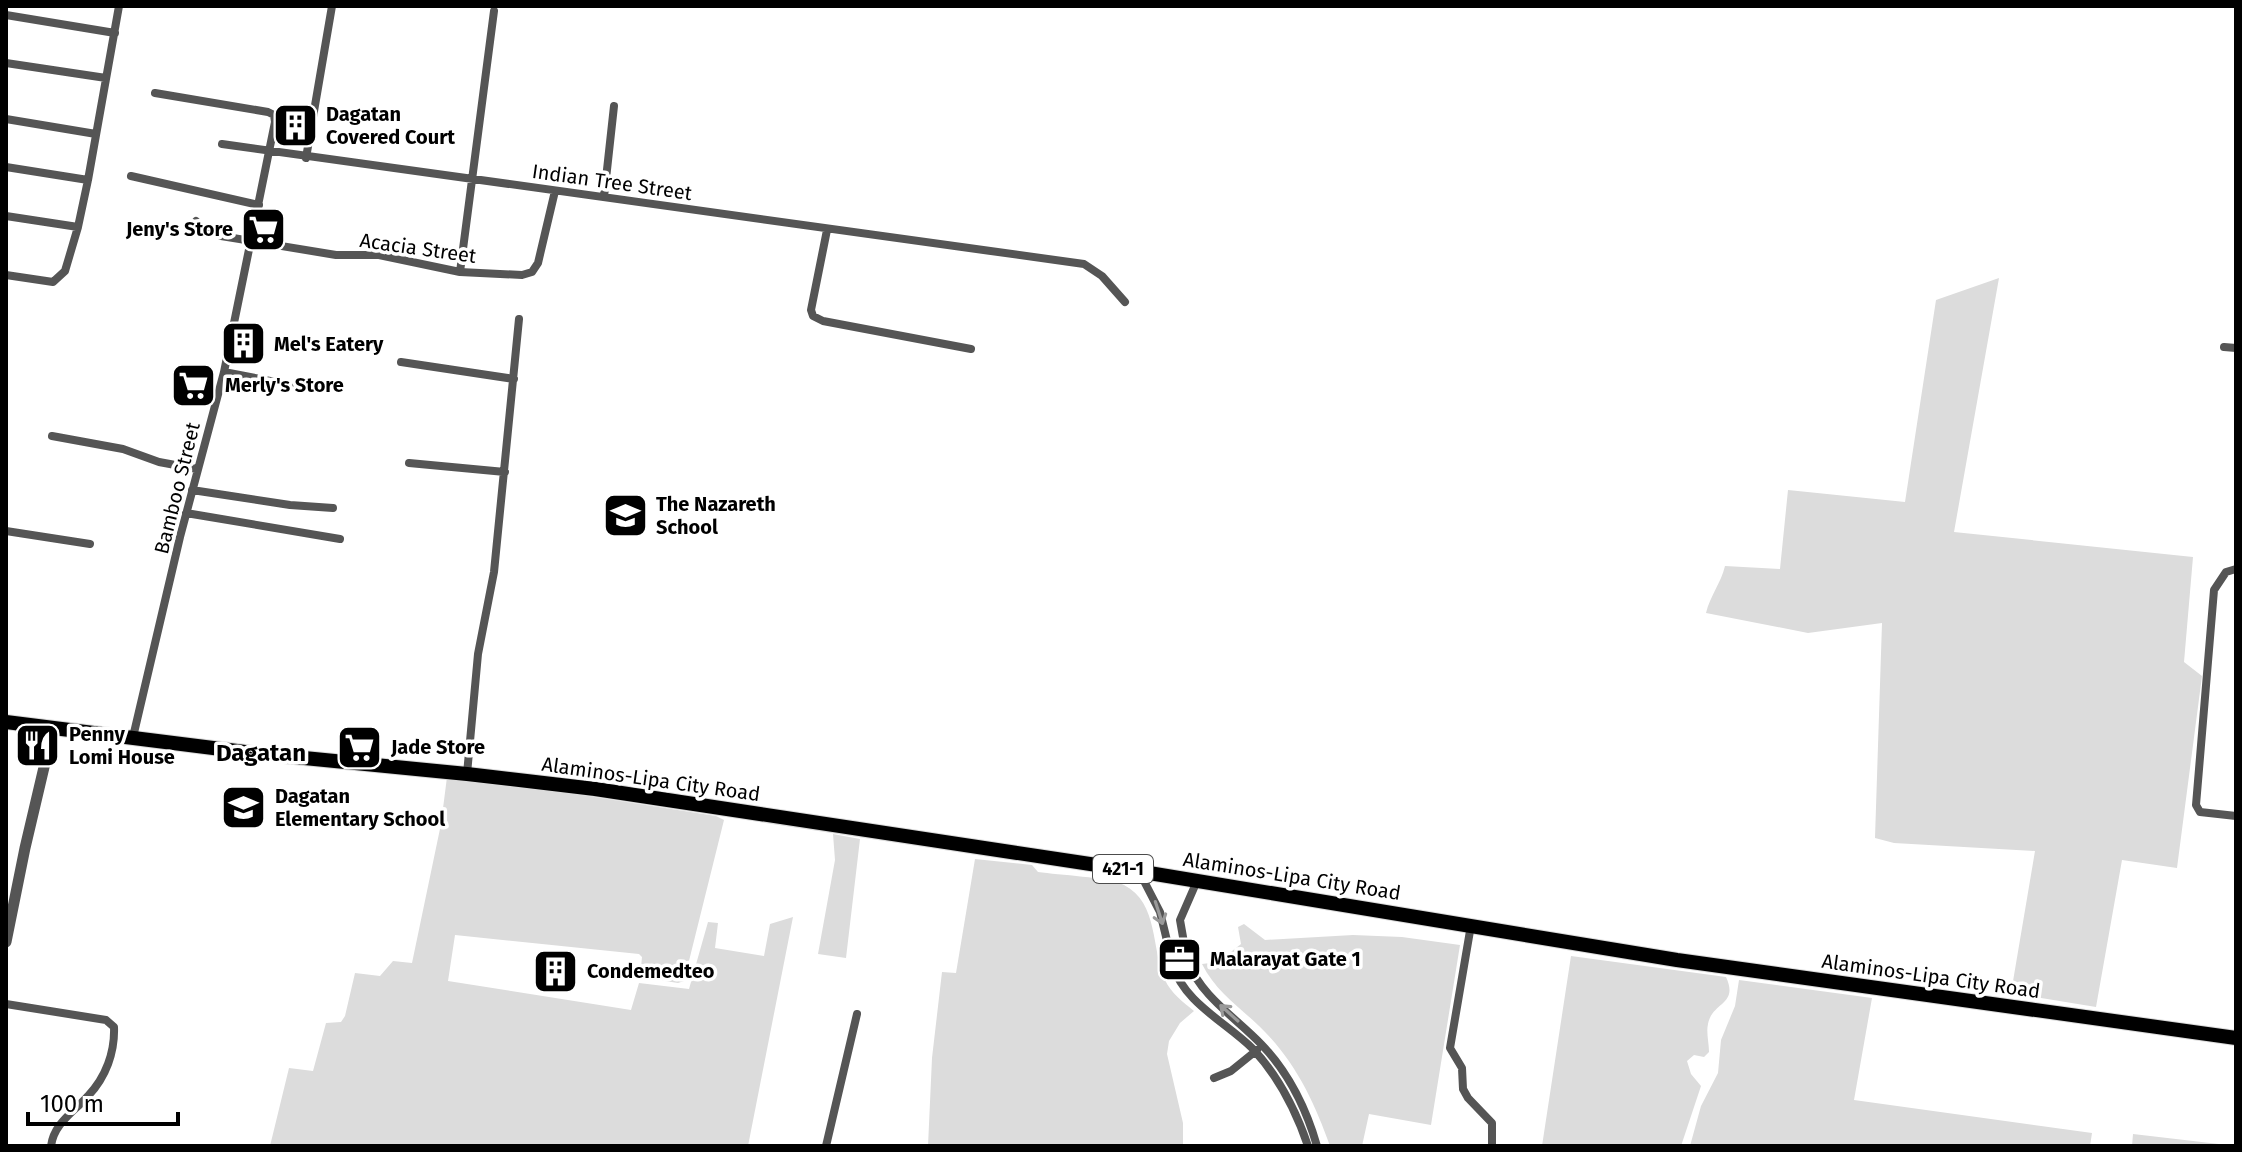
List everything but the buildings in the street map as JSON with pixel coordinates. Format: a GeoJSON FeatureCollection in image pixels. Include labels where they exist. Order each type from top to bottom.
{"type":"FeatureCollection","features":[{"type":"Feature","properties":{"kind":"main road","name":"Alaminos-Lipa City Road"},"geometry":{"type":"LineString","coordinates":[[6,722],[641,796],[1143,872],[1677,960],[2236,1038]]}},
{"type":"Feature","properties":{"kind":"street"},"geometry":{"type":"LineString","coordinates":[[6,275],[53,282],[65,271],[88,180],[119,6]]}},
{"type":"Feature","properties":{"kind":"street"},"geometry":{"type":"LineString","coordinates":[[306,158],[332,6]]}},
{"type":"Feature","properties":{"kind":"street"},"geometry":{"type":"LineString","coordinates":[[460,272],[494,11]]}},
{"type":"Feature","properties":{"kind":"street"},"geometry":{"type":"LineString","coordinates":[[6,15],[115,33]]}},
{"type":"Feature","properties":{"kind":"street"},"geometry":{"type":"LineString","coordinates":[[6,63],[106,78]]}},
{"type":"Feature","properties":{"kind":"street","name":"Bamboo Street"},"geometry":{"type":"LineString","coordinates":[[133,737],[186,513],[224,372],[275,122],[274,115],[155,93]]}},
{"type":"Feature","properties":{"kind":"street"},"geometry":{"type":"LineString","coordinates":[[604,197],[614,106]]}},
{"type":"Feature","properties":{"kind":"street"},"geometry":{"type":"LineString","coordinates":[[6,119],[96,134]]}},
{"type":"Feature","properties":{"kind":"street","name":"Indian Tree Street"},"geometry":{"type":"LineString","coordinates":[[222,144],[1084,264],[1102,276],[1125,302]]}},
{"type":"Feature","properties":{"kind":"street"},"geometry":{"type":"LineString","coordinates":[[6,167],[88,180]]}},
{"type":"Feature","properties":{"kind":"street"},"geometry":{"type":"LineString","coordinates":[[131,176],[259,205]]}},
{"type":"Feature","properties":{"kind":"street","name":"Acacia Street"},"geometry":{"type":"LineString","coordinates":[[196,221],[203,229],[221,236],[336,255],[389,256],[460,272],[522,275],[532,272],[538,263],[555,191]]}},
{"type":"Feature","properties":{"kind":"street"},"geometry":{"type":"LineString","coordinates":[[6,216],[78,227]]}},
{"type":"Feature","properties":{"kind":"street"},"geometry":{"type":"LineString","coordinates":[[827,230],[811,310],[813,316],[823,321],[971,349]]}},
{"type":"Feature","properties":{"kind":"street"},"geometry":{"type":"LineString","coordinates":[[467,774],[478,654],[494,572],[519,319]]}},
{"type":"Feature","properties":{"kind":"street"},"geometry":{"type":"LineString","coordinates":[[2224,347],[2236,348]]}},
{"type":"Feature","properties":{"kind":"street"},"geometry":{"type":"LineString","coordinates":[[401,362],[514,379]]}},
{"type":"Feature","properties":{"kind":"street"},"geometry":{"type":"LineString","coordinates":[[224,372],[317,390]]}},
{"type":"Feature","properties":{"kind":"street"},"geometry":{"type":"LineString","coordinates":[[52,436],[123,449],[159,462],[197,469]]}},
{"type":"Feature","properties":{"kind":"street"},"geometry":{"type":"LineString","coordinates":[[409,463],[505,472]]}},
{"type":"Feature","properties":{"kind":"street"},"geometry":{"type":"LineString","coordinates":[[192,490],[290,505],[333,508]]}},
{"type":"Feature","properties":{"kind":"street"},"geometry":{"type":"LineString","coordinates":[[186,513],[340,539]]}},
{"type":"Feature","properties":{"kind":"street"},"geometry":{"type":"LineString","coordinates":[[6,531],[90,544]]}},
{"type":"Feature","properties":{"kind":"street"},"geometry":{"type":"LineString","coordinates":[[2236,569],[2226,572],[2214,590],[2196,805],[2200,812],[2236,816]]}},
{"type":"Feature","properties":{"kind":"street"},"geometry":{"type":"LineString","coordinates":[[6,942],[10,902],[53,729]]}},
{"type":"Feature","properties":{"kind":"street"},"geometry":{"type":"LineString","coordinates":[[1143,872],[1145,883],[1160,912],[1178,979],[1193,997],[1276,1061],[1299,1096],[1317,1146]]}},
{"type":"Feature","properties":{"kind":"street"},"geometry":{"type":"LineString","coordinates":[[1197,881],[1180,920],[1187,958],[1207,992],[1259,1049],[1293,1107],[1308,1146]]}},
{"type":"Feature","properties":{"kind":"street"},"geometry":{"type":"LineString","coordinates":[[1471,925],[1450,1048],[1462,1068],[1463,1089],[1468,1098],[1492,1123],[1492,1146]]}},
{"type":"Feature","properties":{"kind":"street"},"geometry":{"type":"LineString","coordinates":[[1168,945],[1183,942]]}},
{"type":"Feature","properties":{"kind":"street"},"geometry":{"type":"LineString","coordinates":[[6,1004],[106,1020],[114,1027],[108,1066],[95,1088],[57,1129],[51,1146]]}},
{"type":"Feature","properties":{"kind":"street"},"geometry":{"type":"LineString","coordinates":[[826,1146],[857,1014]]}},
{"type":"Feature","properties":{"kind":"street"},"geometry":{"type":"LineString","coordinates":[[1214,1078],[1231,1071],[1259,1049]]}},
{"type":"Feature","properties":{"kind":"shaded area"},"geometry":{"type":"Polygon","coordinates":[[[1999,278],[1954,532],[2193,557],[2184,662],[2202,676],[2177,868],[2122,860],[2096,1007],[2011,993],[2035,851],[1894,843],[1875,838],[1882,623],[1808,633],[1706,613],[1725,566],[1780,569],[1788,490],[1905,502],[1936,300],[1999,278]]]}},
{"type":"Feature","properties":{"kind":"shaded area"},"geometry":{"type":"Polygon","coordinates":[[[447,777],[499,782],[716,816],[724,820],[684,981],[678,983],[640,977],[642,957],[639,954],[455,935],[448,981],[631,1010],[639,983],[689,989],[708,922],[718,923],[715,948],[764,956],[770,924],[793,917],[748,1146],[270,1146],[289,1068],[313,1071],[326,1023],[341,1022],[345,1016],[355,973],[380,976],[393,961],[412,963],[441,824],[447,777]]]}},
{"type":"Feature","properties":{"kind":"shaded area"},"geometry":{"type":"Polygon","coordinates":[[[833,834],[860,839],[846,958],[818,954],[835,860],[833,834]]]}},
{"type":"Feature","properties":{"kind":"shaded area"},"geometry":{"type":"Polygon","coordinates":[[[975,859],[1032,865],[1038,872],[1116,882],[1135,893],[1143,903],[1149,915],[1165,980],[1194,1011],[1180,1023],[1169,1041],[1167,1054],[1183,1123],[1183,1146],[928,1146],[932,1058],[942,972],[956,973],[975,859]]]}},
{"type":"Feature","properties":{"kind":"shaded area"},"geometry":{"type":"Polygon","coordinates":[[[1244,924],[1265,940],[1353,935],[1402,937],[1460,945],[1431,1125],[1369,1114],[1362,1146],[1330,1146],[1311,1100],[1287,1058],[1265,1032],[1223,993],[1202,964],[1218,962],[1241,944],[1238,927],[1244,924]]]}},
{"type":"Feature","properties":{"kind":"shaded area"},"geometry":{"type":"Polygon","coordinates":[[[1571,956],[1726,977],[1729,993],[1708,1024],[1709,1052],[1704,1057],[1694,1055],[1687,1061],[1691,1074],[1701,1086],[1681,1146],[1542,1146],[1571,956]]]}},
{"type":"Feature","properties":{"kind":"shaded area"},"geometry":{"type":"Polygon","coordinates":[[[1739,980],[1872,998],[1854,1100],[2092,1133],[2090,1146],[1690,1146],[1701,1106],[1718,1073],[1721,1040],[1735,1006],[1739,980]]]}},
{"type":"Feature","properties":{"kind":"shaded area"},"geometry":{"type":"Polygon","coordinates":[[[2133,1134],[2236,1146],[2132,1146],[2133,1134]]]}},
{"type":"Feature","properties":{"kind":"place","name":"Dagatan Covered Court"},"geometry":{"type":"Point","coordinates":[295,126]}},
{"type":"Feature","properties":{"kind":"place","name":"Jeny's Store"},"geometry":{"type":"Point","coordinates":[264,229]}},
{"type":"Feature","properties":{"kind":"place","name":"Mel's Eatery"},"geometry":{"type":"Point","coordinates":[243,344]}},
{"type":"Feature","properties":{"kind":"place","name":"Merly's Store"},"geometry":{"type":"Point","coordinates":[194,385]}},
{"type":"Feature","properties":{"kind":"place","name":"The Nazareth School"},"geometry":{"type":"Point","coordinates":[625,516]}},
{"type":"Feature","properties":{"kind":"place","name":"Penny Lomi House"},"geometry":{"type":"Point","coordinates":[38,745]}},
{"type":"Feature","properties":{"kind":"place","name":"Jade Store"},"geometry":{"type":"Point","coordinates":[360,747]}},
{"type":"Feature","properties":{"kind":"place","name":"Dagatan Elementary School"},"geometry":{"type":"Point","coordinates":[244,808]}},
{"type":"Feature","properties":{"kind":"place","name":"Malarayat Gate 1"},"geometry":{"type":"Point","coordinates":[1179,959]}},
{"type":"Feature","properties":{"kind":"place","name":"Condemedteo"},"geometry":{"type":"Point","coordinates":[556,971]}},
{"type":"Feature","properties":{"kind":"district","name":"Dagatan"},"geometry":{"type":"Point","coordinates":[261,753]}}]}
